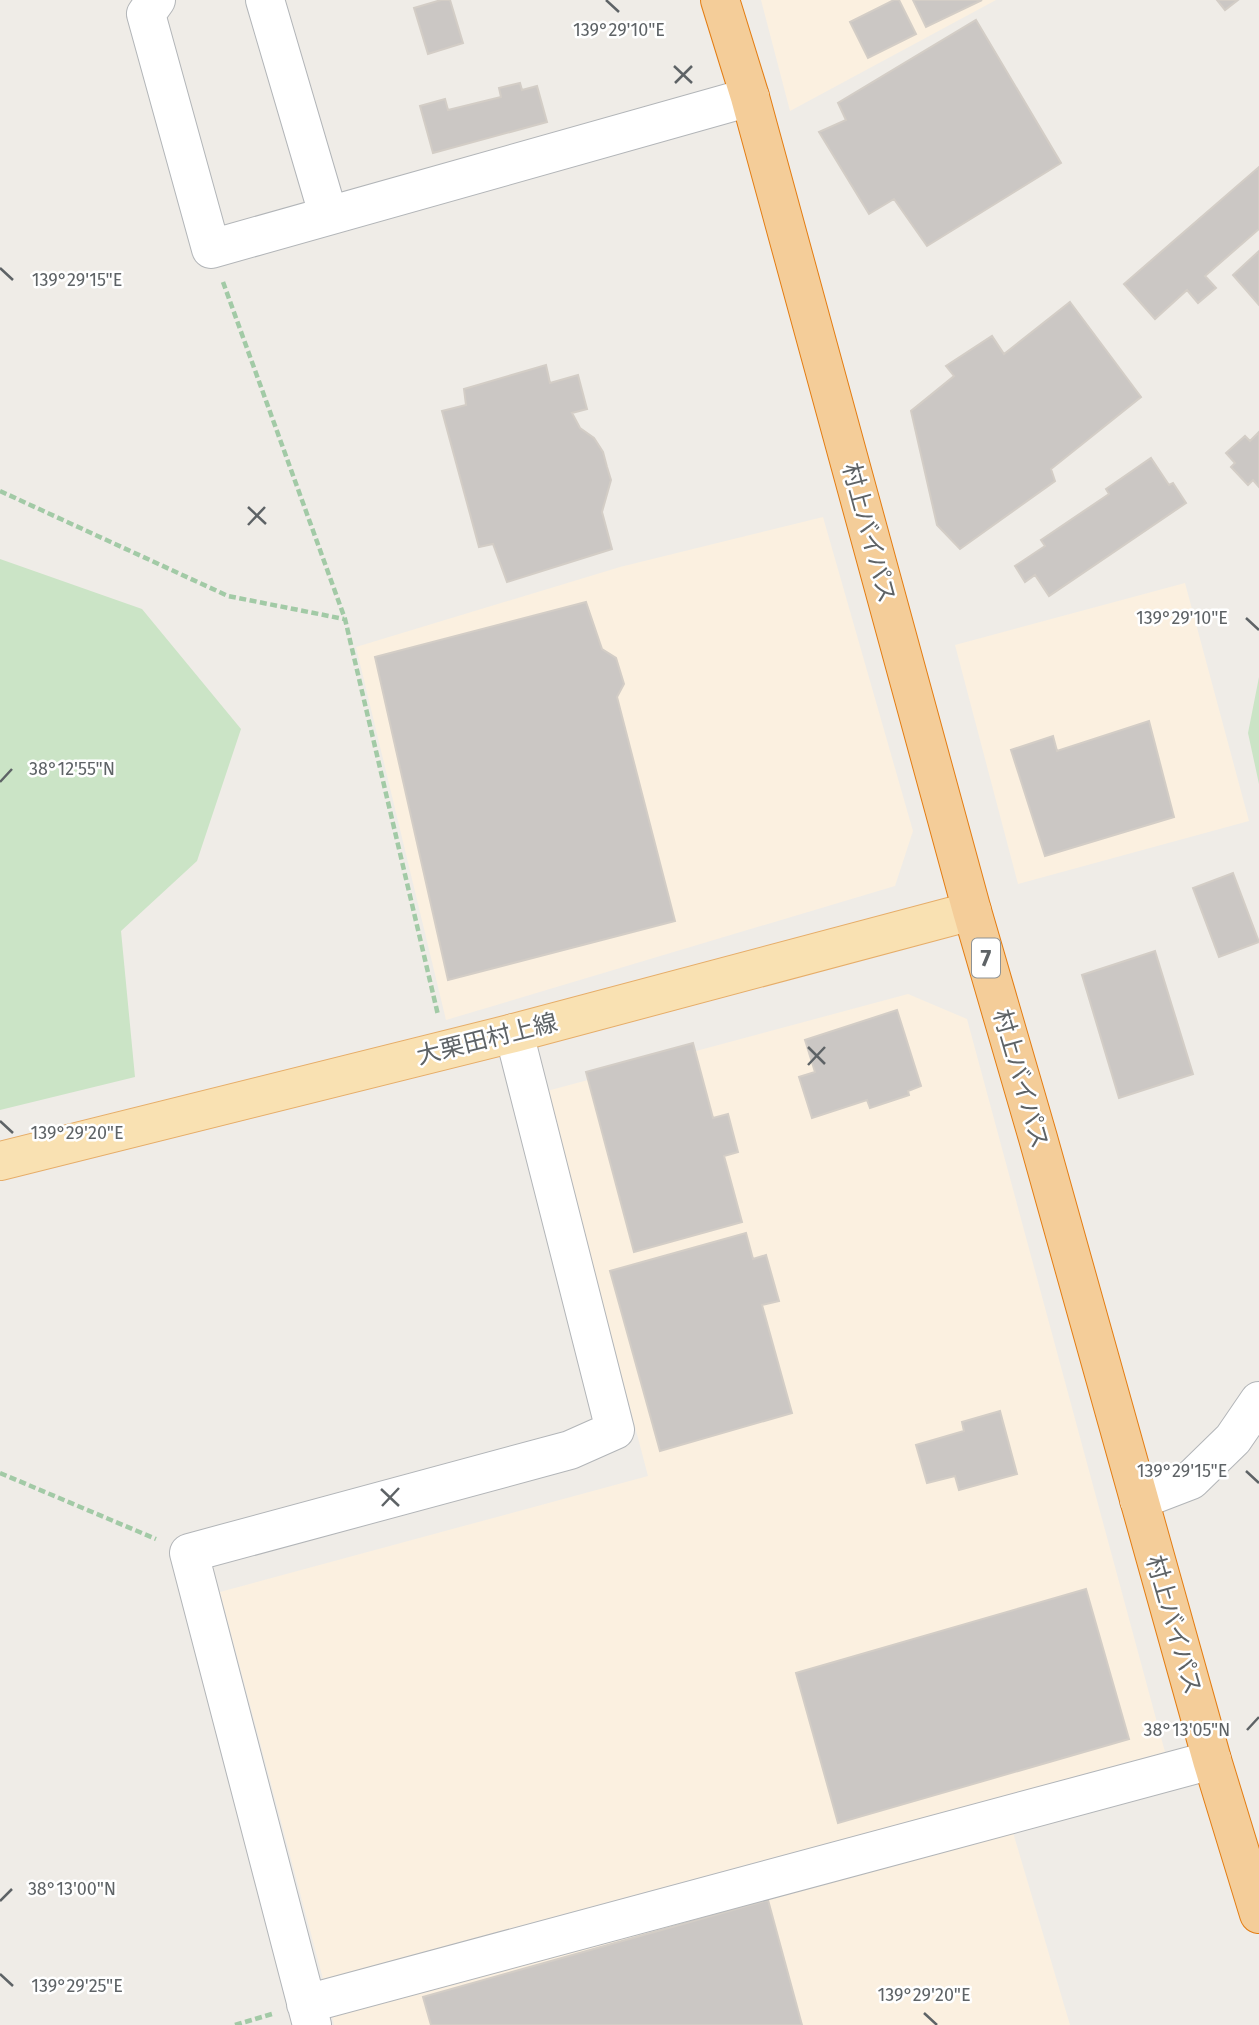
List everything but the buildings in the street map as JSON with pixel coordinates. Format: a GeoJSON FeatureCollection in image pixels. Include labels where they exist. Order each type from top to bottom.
{"type":"FeatureCollection","features":[{"type":"Feature","properties":{"kind":"highway","name":"村上バイパス"},"geometry":{"type":"LineString","coordinates":[[720,0],[750,97],[972,911],[1212,1760],[1259,1914]]}},
{"type":"Feature","properties":{"kind":"main road","name":"大栗田村上線"},"geometry":{"type":"LineString","coordinates":[[0,1161],[514,1033],[972,911]]}},
{"type":"Feature","properties":{"kind":"street"},"geometry":{"type":"LineString","coordinates":[[156,0],[146,14],[211,249],[750,97]]}},
{"type":"Feature","properties":{"kind":"street"},"geometry":{"type":"LineString","coordinates":[[265,0],[328,214]]}},
{"type":"Feature","properties":{"kind":"street"},"geometry":{"type":"LineString","coordinates":[[514,1033],[615,1430],[570,1450],[189,1553],[309,2015],[1212,1760]]}},
{"type":"Feature","properties":{"kind":"street"},"geometry":{"type":"LineString","coordinates":[[1139,1500],[1191,1480],[1233,1439],[1259,1401]]}},
{"type":"Feature","properties":{"kind":"path"},"geometry":{"type":"LineString","coordinates":[[211,249],[345,619],[446,1050]]}},
{"type":"Feature","properties":{"kind":"path"},"geometry":{"type":"LineString","coordinates":[[0,491],[228,596],[345,619]]}},
{"type":"Feature","properties":{"kind":"path"},"geometry":{"type":"LineString","coordinates":[[0,1473],[189,1553]]}},
{"type":"Feature","properties":{"kind":"shaded area"},"geometry":{"type":"Polygon","coordinates":[[[761,0],[996,0],[790,111],[761,0]]]}},
{"type":"Feature","properties":{"kind":"shaded area"},"geometry":{"type":"Polygon","coordinates":[[[823,517],[913,831],[895,886],[446,1020],[356,647],[620,567],[823,517]]]}},
{"type":"Feature","properties":{"kind":"shaded area"},"geometry":{"type":"Polygon","coordinates":[[[1185,583],[1249,821],[1018,884],[955,645],[1185,583]]]}},
{"type":"Feature","properties":{"kind":"shaded area"},"geometry":{"type":"Polygon","coordinates":[[[908,994],[967,1019],[1165,1752],[323,1979],[220,1592],[648,1476],[547,1091],[908,994]]]}},
{"type":"Feature","properties":{"kind":"shaded area"},"geometry":{"type":"Polygon","coordinates":[[[1012,1829],[1070,2025],[334,2025],[330,2008],[1012,1829]]]}},
{"type":"Feature","properties":{"kind":"green space"},"geometry":{"type":"Polygon","coordinates":[[[0,559],[142,609],[241,729],[197,861],[121,931],[135,1077],[0,1110],[0,559]]]}},
{"type":"Feature","properties":{"kind":"green space"},"geometry":{"type":"Polygon","coordinates":[[[1259,677],[1259,784],[1248,733],[1259,677]]]}}]}
